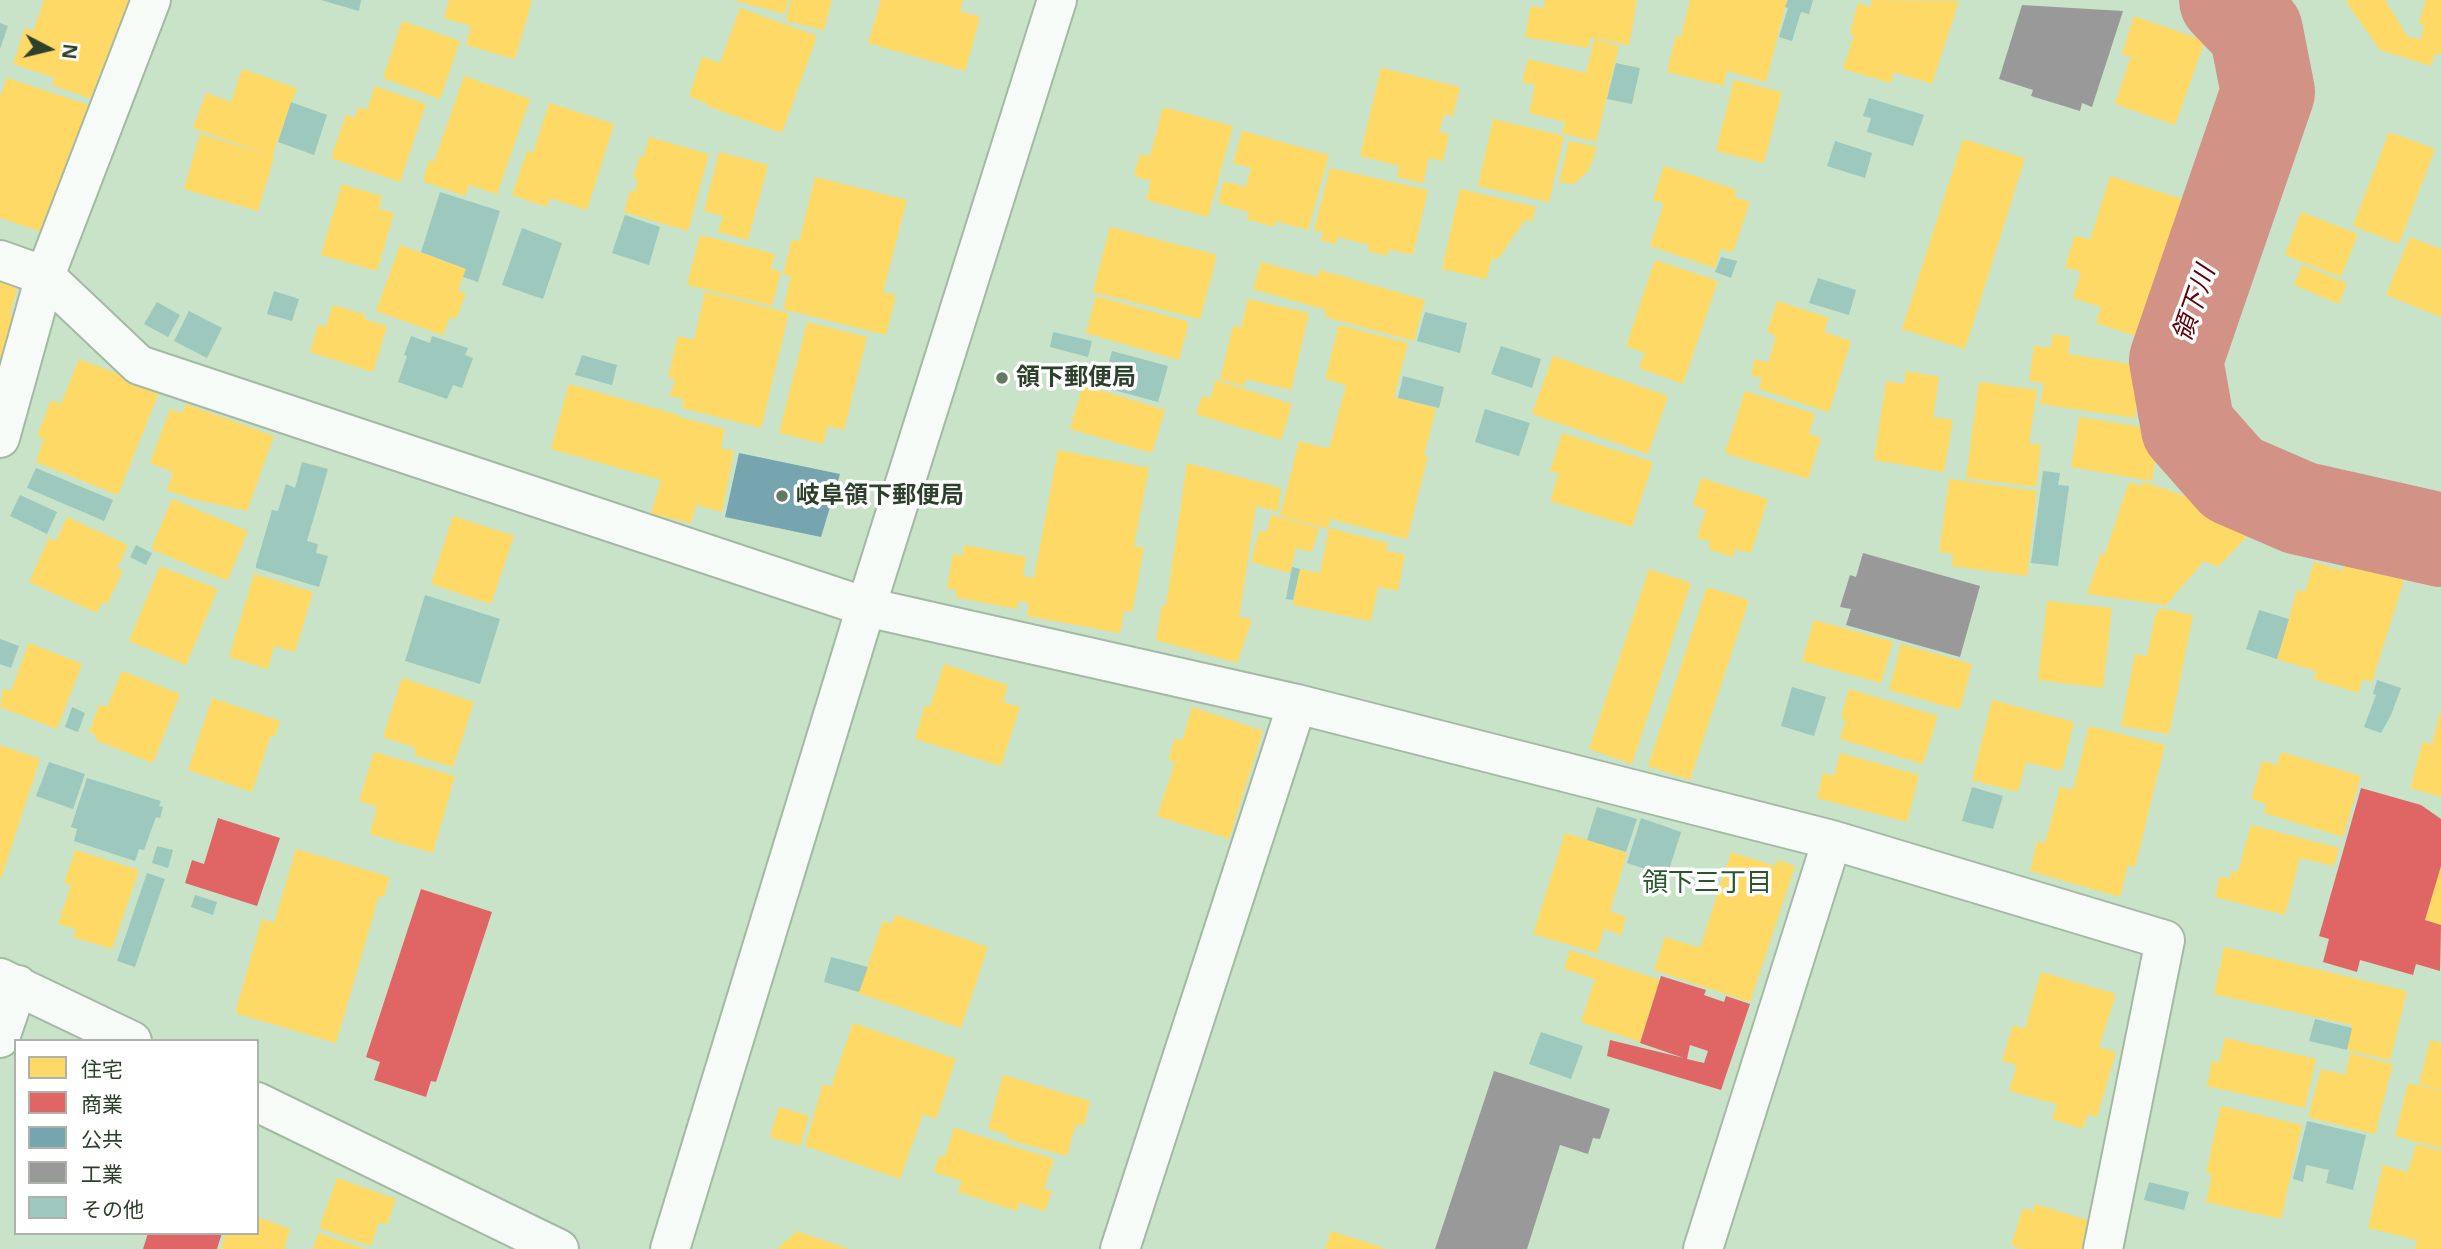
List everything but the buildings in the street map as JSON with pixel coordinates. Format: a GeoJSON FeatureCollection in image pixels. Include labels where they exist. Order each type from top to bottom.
{"type":"FeatureCollection","features":[{"type":"Feature","properties":{"kind":"street"},"geometry":{"type":"LineString","coordinates":[[0,438],[45,276],[152,0]]}},
{"type":"Feature","properties":{"kind":"street"},"geometry":{"type":"LineString","coordinates":[[670,1249],[866,607],[1057,0]]}},
{"type":"Feature","properties":{"kind":"street"},"geometry":{"type":"LineString","coordinates":[[0,260],[45,276],[139,365],[866,607],[1297,704],[1832,840],[2165,940],[2103,1249]]}},
{"type":"Feature","properties":{"kind":"street"},"geometry":{"type":"LineString","coordinates":[[1120,1249],[1297,704]]}},
{"type":"Feature","properties":{"kind":"street"},"geometry":{"type":"LineString","coordinates":[[1703,1249],[1832,840]]}},
{"type":"Feature","properties":{"kind":"street"},"geometry":{"type":"LineString","coordinates":[[0,1038],[9,982],[128,1039]]}},
{"type":"Feature","properties":{"kind":"street"},"geometry":{"type":"LineString","coordinates":[[259,1103],[559,1249]]}},
{"type":"Feature","properties":{"kind":"waterway","name":"領下川"},"geometry":{"type":"LineString","coordinates":[[2226,0],[2256,31],[2268,92],[2176,360],[2188,428],[2233,479],[2300,508],[2441,540]]}},
{"type":"Feature","properties":{"kind":"place","name":"領下郵便局"},"geometry":{"type":"Point","coordinates":[1002,378]}},
{"type":"Feature","properties":{"kind":"place","name":"岐阜領下郵便局"},"geometry":{"type":"Point","coordinates":[782,496]}},
{"type":"Feature","properties":{"kind":"district","name":"領下三丁目"},"geometry":{"type":"Point","coordinates":[1707,884]}}]}
